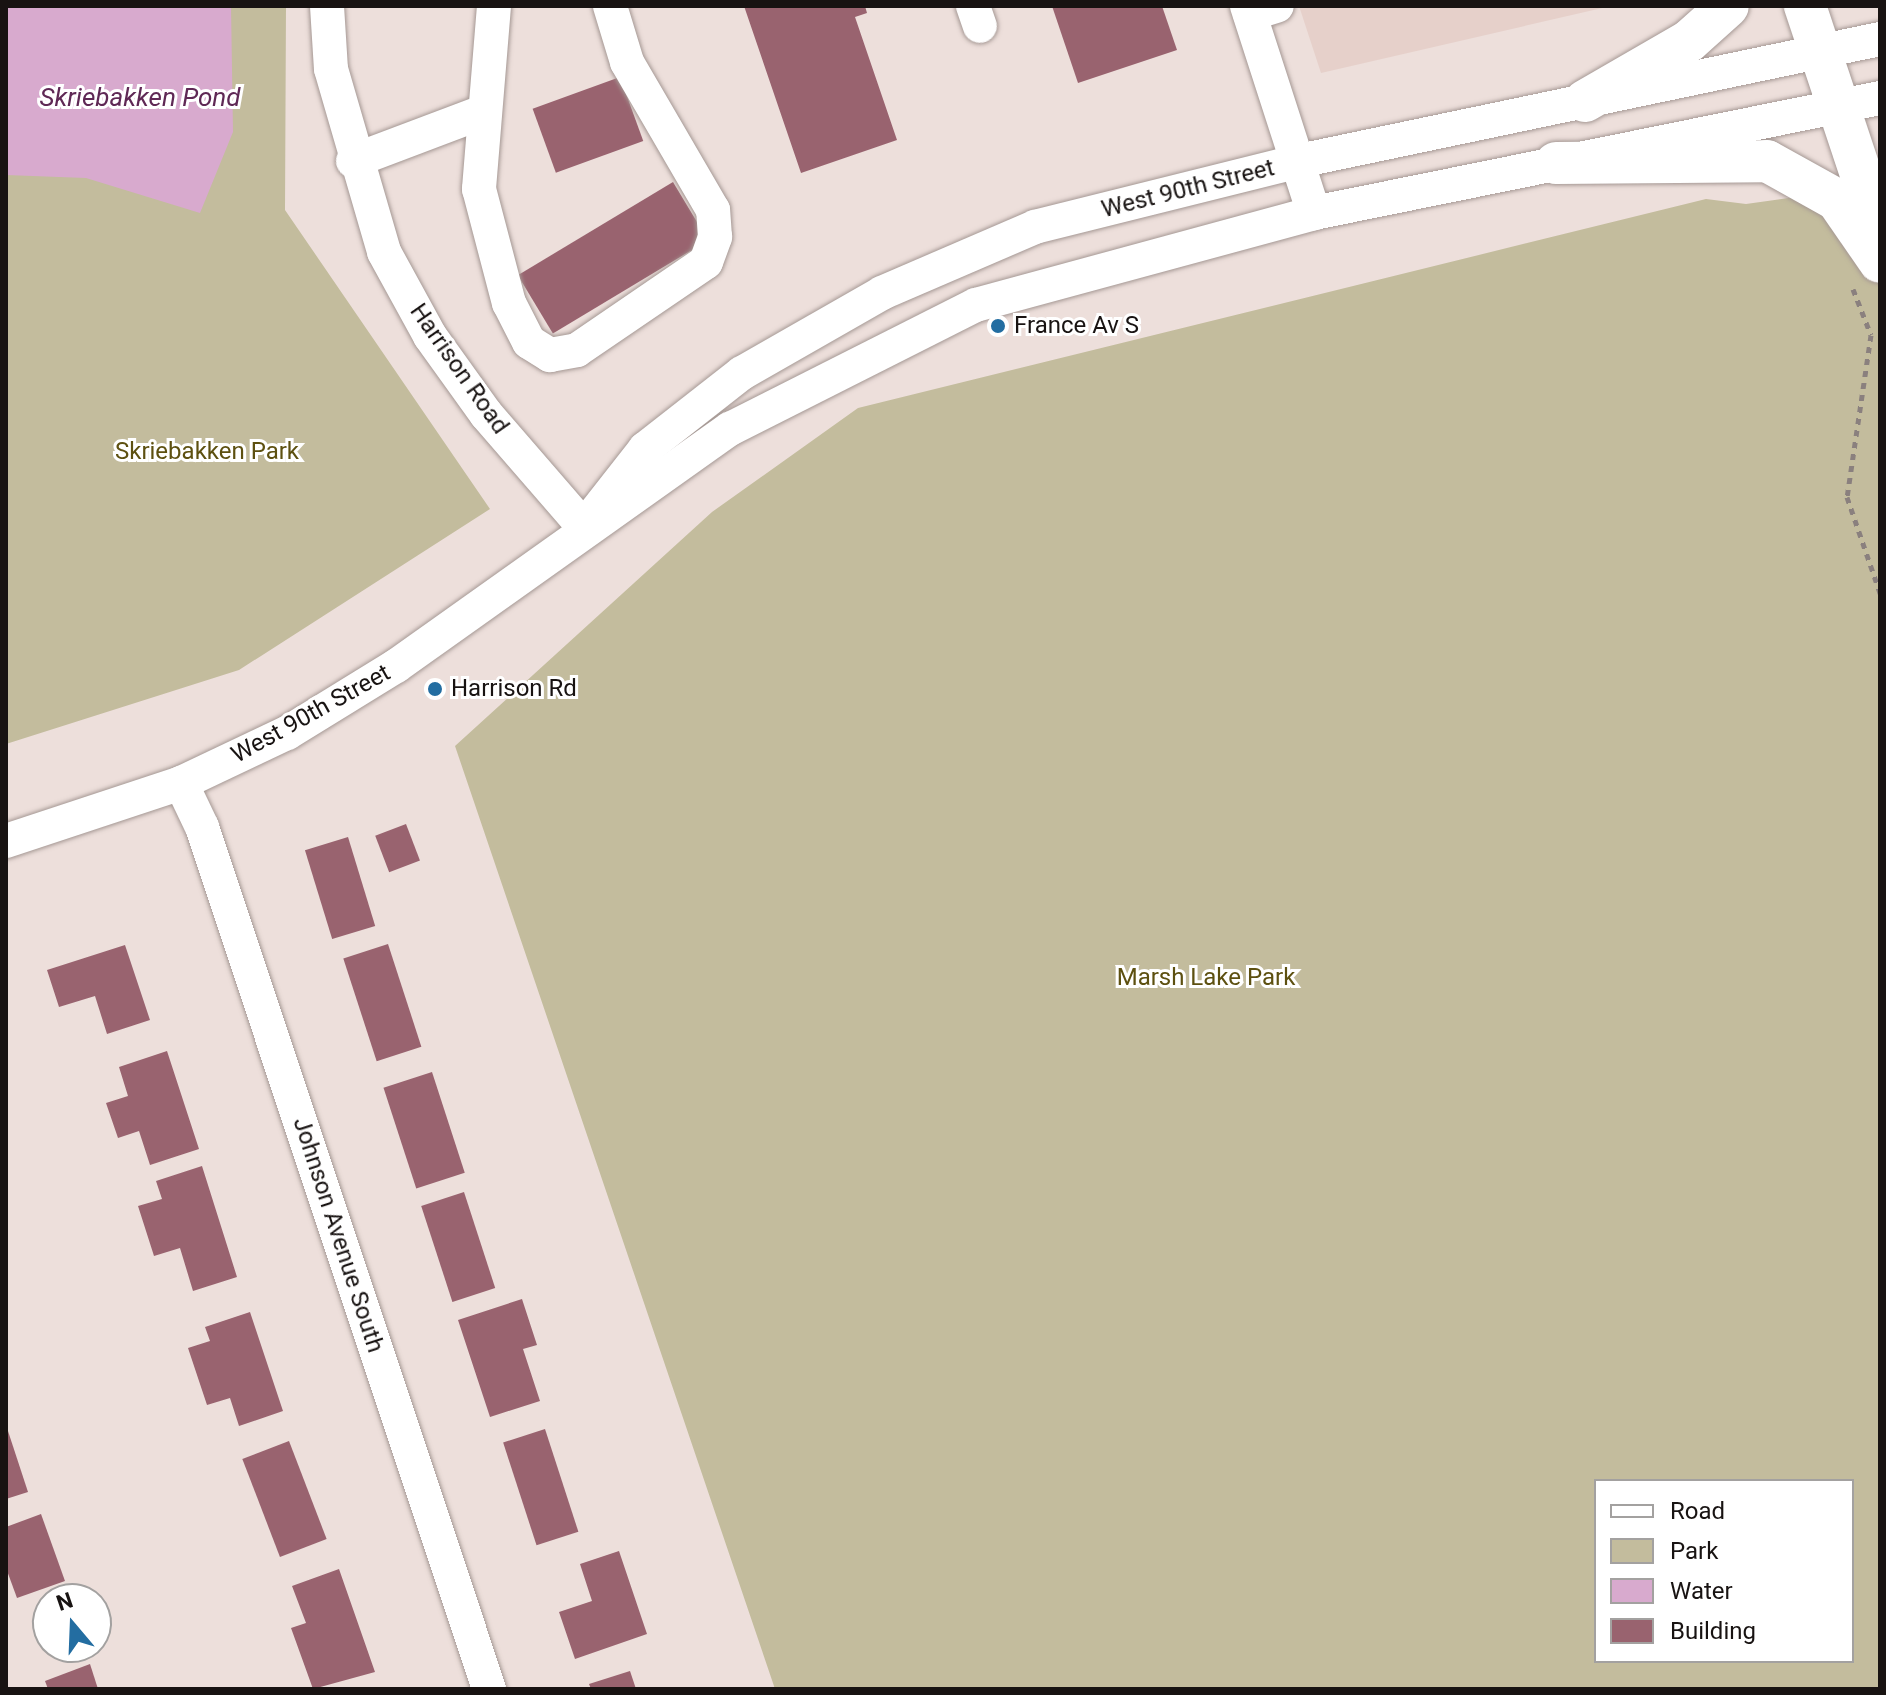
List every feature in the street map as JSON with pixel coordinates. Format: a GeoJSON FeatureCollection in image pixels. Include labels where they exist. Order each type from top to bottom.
{"type":"FeatureCollection","features":[{"type":"Feature","properties":{"kind":"main road"},"geometry":{"type":"LineString","coordinates":[[1585,101],[1689,41],[1728,6]]}},
{"type":"Feature","properties":{"kind":"main road"},"geometry":{"type":"LineString","coordinates":[[1805,6],[1880,231]]}},
{"type":"Feature","properties":{"kind":"main road"},"geometry":{"type":"LineString","coordinates":[[1556,163],[1767,161],[1837,200],[1864,269]]}},
{"type":"Feature","properties":{"kind":"street","name":"Harrison Road"},"geometry":{"type":"LineString","coordinates":[[327,6],[331,69],[353,161],[384,252],[430,336],[584,527]]}},
{"type":"Feature","properties":{"kind":"street"},"geometry":{"type":"LineString","coordinates":[[494,6],[479,189],[509,303],[529,342],[550,355],[577,350],[706,262],[715,237],[713,210],[627,62],[610,6]]}},
{"type":"Feature","properties":{"kind":"street"},"geometry":{"type":"LineString","coordinates":[[1258,9],[1314,213]]}},
{"type":"Feature","properties":{"kind":"street","name":"West 90th Street"},"geometry":{"type":"LineString","coordinates":[[584,527],[645,449],[742,373],[882,293],[1035,227],[1299,161],[1880,39]]}},
{"type":"Feature","properties":{"kind":"street","name":"West 90th Street"},"geometry":{"type":"LineString","coordinates":[[6,841],[181,783],[287,733],[396,666],[584,527],[666,481],[743,422],[976,305],[1314,213],[1880,98]]}},
{"type":"Feature","properties":{"kind":"street"},"geometry":{"type":"LineString","coordinates":[[353,161],[483,112]]}},
{"type":"Feature","properties":{"kind":"street","name":"Johnson Avenue South"},"geometry":{"type":"LineString","coordinates":[[181,783],[202,827],[489,1689]]}},
{"type":"Feature","properties":{"kind":"path"},"geometry":{"type":"LineString","coordinates":[[1864,269],[1871,335],[1847,497],[1880,593]]}},
{"type":"Feature","properties":{"kind":"shaded area"},"geometry":{"type":"Polygon","coordinates":[[[1299,6],[1611,6],[1321,73],[1299,6]]]}},
{"type":"Feature","properties":{"kind":"green space","name":"Skriebakken Park"},"geometry":{"type":"Polygon","coordinates":[[[6,6],[286,6],[285,210],[490,509],[239,670],[6,744],[6,6]]]}},
{"type":"Feature","properties":{"kind":"green space","name":"Marsh Lake Park"},"geometry":{"type":"Polygon","coordinates":[[[1880,185],[1880,1689],[775,1689],[455,746],[712,512],[858,408],[1706,199],[1746,204],[1880,185]]]}},
{"type":"Feature","properties":{"kind":"water","name":"Skriebakken Pond"},"geometry":{"type":"Polygon","coordinates":[[[6,6],[231,6],[233,132],[200,213],[86,178],[6,175],[6,6]]]}},
{"type":"Feature","properties":{"kind":"building"},"geometry":{"type":"Polygon","coordinates":[[[744,6],[865,6],[867,13],[855,17],[897,140],[801,173],[744,6]]]}},
{"type":"Feature","properties":{"kind":"building"},"geometry":{"type":"Polygon","coordinates":[[[1052,6],[1162,6],[1177,50],[1078,83],[1052,6]]]}},
{"type":"Feature","properties":{"kind":"building"},"geometry":{"type":"Polygon","coordinates":[[[620,77],[643,141],[556,173],[533,109],[620,77]]]}},
{"type":"Feature","properties":{"kind":"building"},"geometry":{"type":"Polygon","coordinates":[[[673,182],[708,240],[553,334],[518,275],[673,182]]]}},
{"type":"Feature","properties":{"kind":"building"},"geometry":{"type":"Polygon","coordinates":[[[406,824],[420,860],[389,872],[375,836],[406,824]]]}},
{"type":"Feature","properties":{"kind":"building"},"geometry":{"type":"Polygon","coordinates":[[[348,837],[375,926],[332,939],[305,850],[348,837]]]}},
{"type":"Feature","properties":{"kind":"building"},"geometry":{"type":"Polygon","coordinates":[[[388,944],[421,1047],[377,1061],[343,959],[388,944]]]}},
{"type":"Feature","properties":{"kind":"building"},"geometry":{"type":"Polygon","coordinates":[[[125,945],[150,1020],[107,1034],[95,996],[59,1007],[47,970],[125,945]]]}},
{"type":"Feature","properties":{"kind":"building"},"geometry":{"type":"Polygon","coordinates":[[[167,1051],[199,1149],[150,1165],[139,1131],[118,1138],[106,1103],[128,1096],[119,1067],[167,1051]]]}},
{"type":"Feature","properties":{"kind":"building"},"geometry":{"type":"Polygon","coordinates":[[[432,1072],[465,1173],[416,1189],[383,1088],[432,1072]]]}},
{"type":"Feature","properties":{"kind":"building"},"geometry":{"type":"Polygon","coordinates":[[[202,1166],[237,1277],[193,1291],[180,1248],[154,1256],[138,1206],[162,1199],[156,1181],[202,1166]]]}},
{"type":"Feature","properties":{"kind":"building"},"geometry":{"type":"Polygon","coordinates":[[[464,1192],[495,1288],[452,1302],[421,1206],[464,1192]]]}},
{"type":"Feature","properties":{"kind":"building"},"geometry":{"type":"Polygon","coordinates":[[[522,1299],[537,1345],[523,1349],[540,1401],[490,1417],[458,1320],[522,1299]]]}},
{"type":"Feature","properties":{"kind":"building"},"geometry":{"type":"Polygon","coordinates":[[[250,1312],[283,1411],[239,1426],[230,1398],[207,1405],[188,1348],[210,1341],[205,1327],[250,1312]]]}},
{"type":"Feature","properties":{"kind":"building"},"geometry":{"type":"Polygon","coordinates":[[[6,1425],[28,1492],[6,1499],[6,1425]]]}},
{"type":"Feature","properties":{"kind":"building"},"geometry":{"type":"Polygon","coordinates":[[[545,1429],[578,1532],[537,1545],[503,1443],[545,1429]]]}},
{"type":"Feature","properties":{"kind":"building"},"geometry":{"type":"Polygon","coordinates":[[[289,1441],[327,1539],[280,1557],[242,1459],[289,1441]]]}},
{"type":"Feature","properties":{"kind":"building"},"geometry":{"type":"Polygon","coordinates":[[[41,1514],[65,1581],[32,1583],[32,1593],[17,1598],[6,1568],[6,1527],[41,1514]]]}},
{"type":"Feature","properties":{"kind":"building"},"geometry":{"type":"Polygon","coordinates":[[[619,1551],[647,1634],[575,1659],[559,1612],[592,1601],[580,1564],[619,1551]]]}},
{"type":"Feature","properties":{"kind":"building"},"geometry":{"type":"Polygon","coordinates":[[[339,1569],[375,1672],[313,1689],[291,1628],[306,1623],[292,1586],[339,1569]]]}},
{"type":"Feature","properties":{"kind":"building"},"geometry":{"type":"Polygon","coordinates":[[[90,1664],[98,1689],[48,1689],[45,1681],[90,1664]]]}},
{"type":"Feature","properties":{"kind":"building"},"geometry":{"type":"Polygon","coordinates":[[[630,1671],[636,1689],[591,1689],[589,1684],[630,1671]]]}},
{"type":"Feature","properties":{"kind":"place","name":"France Av S"},"geometry":{"type":"Point","coordinates":[998,326]}},
{"type":"Feature","properties":{"kind":"place","name":"Harrison Rd"},"geometry":{"type":"Point","coordinates":[435,689]}}]}
